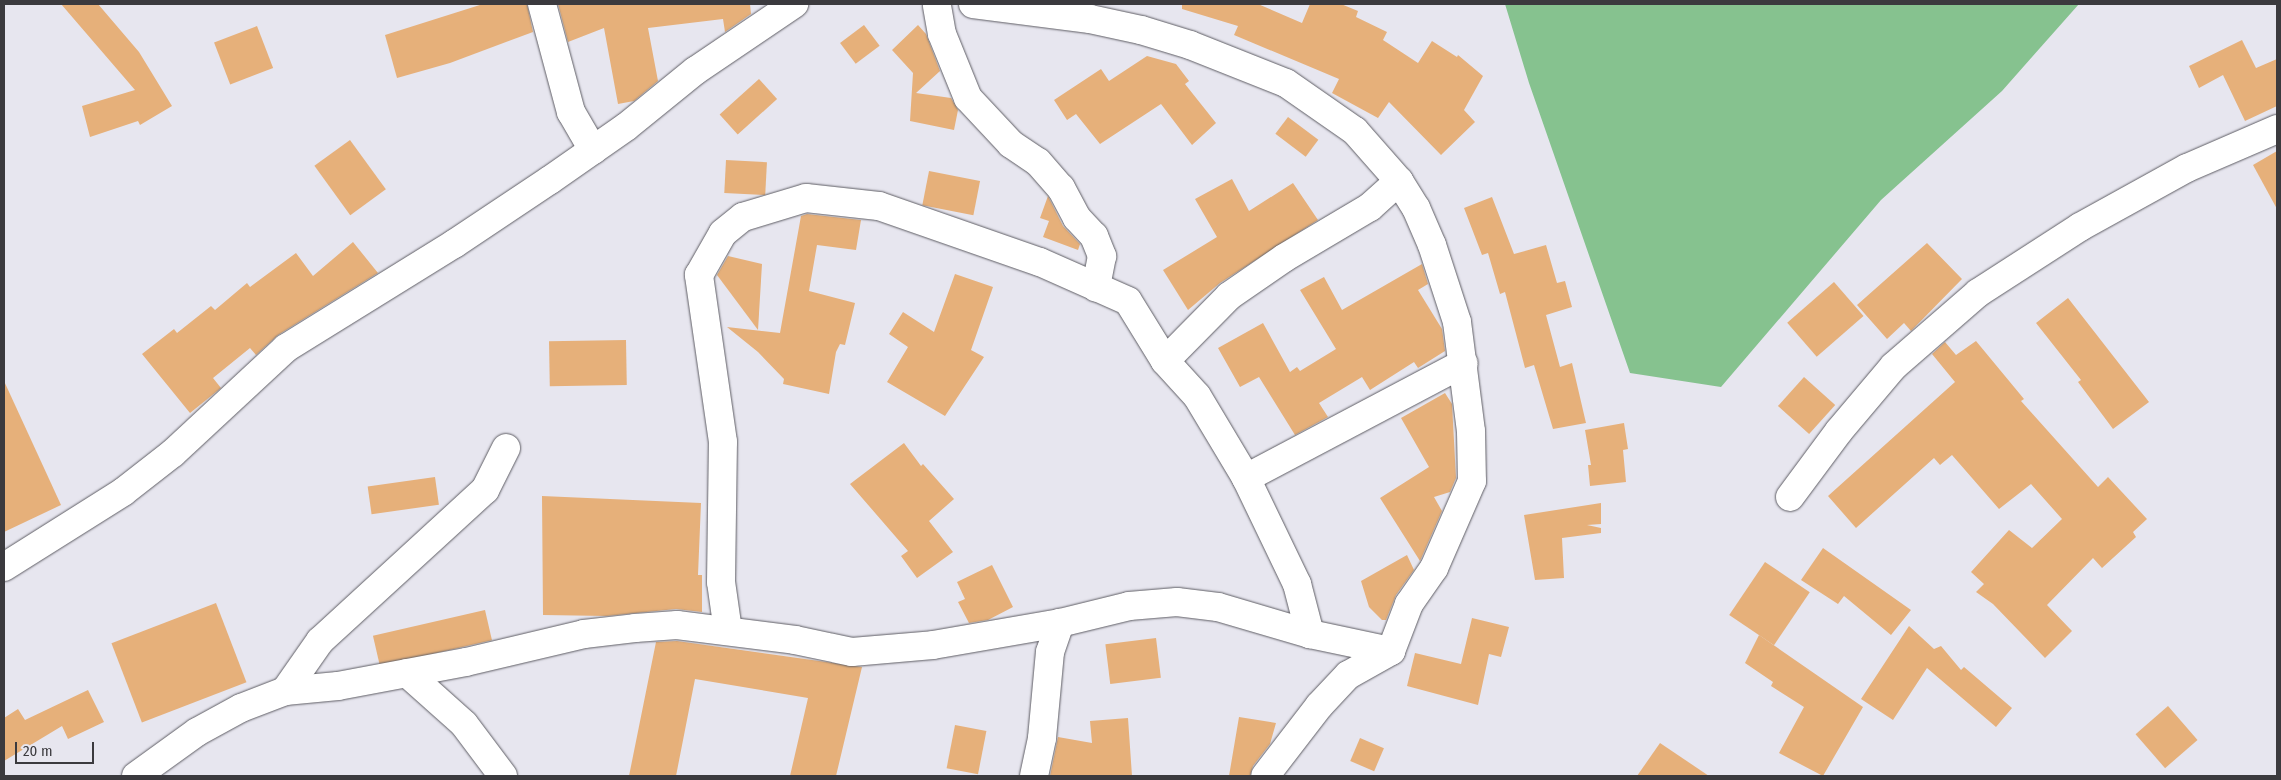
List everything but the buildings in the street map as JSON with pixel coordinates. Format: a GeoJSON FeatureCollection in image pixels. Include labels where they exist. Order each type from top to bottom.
{"type":"FeatureCollection","features":[{"type":"Feature","properties":{"kind":"street"},"geometry":{"type":"LineString","coordinates":[[542,4],[571,112],[593,150]]}},
{"type":"Feature","properties":{"kind":"street"},"geometry":{"type":"LineString","coordinates":[[4,566],[130,487],[173,453],[286,348],[454,244],[593,150],[695,72],[794,4]]}},
{"type":"Feature","properties":{"kind":"street"},"geometry":{"type":"LineString","coordinates":[[944,4],[942,34],[968,98],[1004,138],[1038,162],[1061,188],[1078,218],[1094,236],[1102,256],[1096,287]]}},
{"type":"Feature","properties":{"kind":"street"},"geometry":{"type":"LineString","coordinates":[[973,4],[1090,19],[1141,30],[1190,45],[1286,83],[1355,131],[1399,180],[1416,208],[1446,283],[1457,322],[1464,363],[1472,481],[1434,568],[1409,604],[1391,651],[1348,675],[1319,706],[1265,776]]}},
{"type":"Feature","properties":{"kind":"street"},"geometry":{"type":"LineString","coordinates":[[1790,496],[1839,431],[1894,366],[1978,293],[2080,227],[2170,177],[2277,128]]}},
{"type":"Feature","properties":{"kind":"street"},"geometry":{"type":"LineString","coordinates":[[1165,361],[1229,296],[1284,258],[1370,207],[1399,180]]}},
{"type":"Feature","properties":{"kind":"street"},"geometry":{"type":"LineString","coordinates":[[728,631],[721,582],[723,442],[699,275],[722,233],[743,217],[806,198],[880,206],[1040,262],[1128,301],[1165,361],[1197,396],[1246,478],[1297,584],[1310,634]]}},
{"type":"Feature","properties":{"kind":"street"},"geometry":{"type":"LineString","coordinates":[[1246,478],[1464,363]]}},
{"type":"Feature","properties":{"kind":"street"},"geometry":{"type":"LineString","coordinates":[[285,691],[320,641],[484,490],[506,448]]}},
{"type":"Feature","properties":{"kind":"street"},"geometry":{"type":"LineString","coordinates":[[136,776],[197,732],[241,708],[285,691],[338,686],[407,673],[584,634],[677,625],[728,631],[852,652],[933,644],[1060,623],[1129,606],[1177,602],[1218,608],[1310,634],[1391,651]]}},
{"type":"Feature","properties":{"kind":"street"},"geometry":{"type":"LineString","coordinates":[[1034,776],[1042,738],[1050,652],[1060,623]]}},
{"type":"Feature","properties":{"kind":"street"},"geometry":{"type":"LineString","coordinates":[[407,673],[464,724],[503,776]]}},
{"type":"Feature","properties":{"kind":"green space"},"geometry":{"type":"Polygon","coordinates":[[[1505,4],[2079,4],[2002,91],[1881,200],[1721,387],[1630,373],[1529,83],[1505,4]]]}}]}
